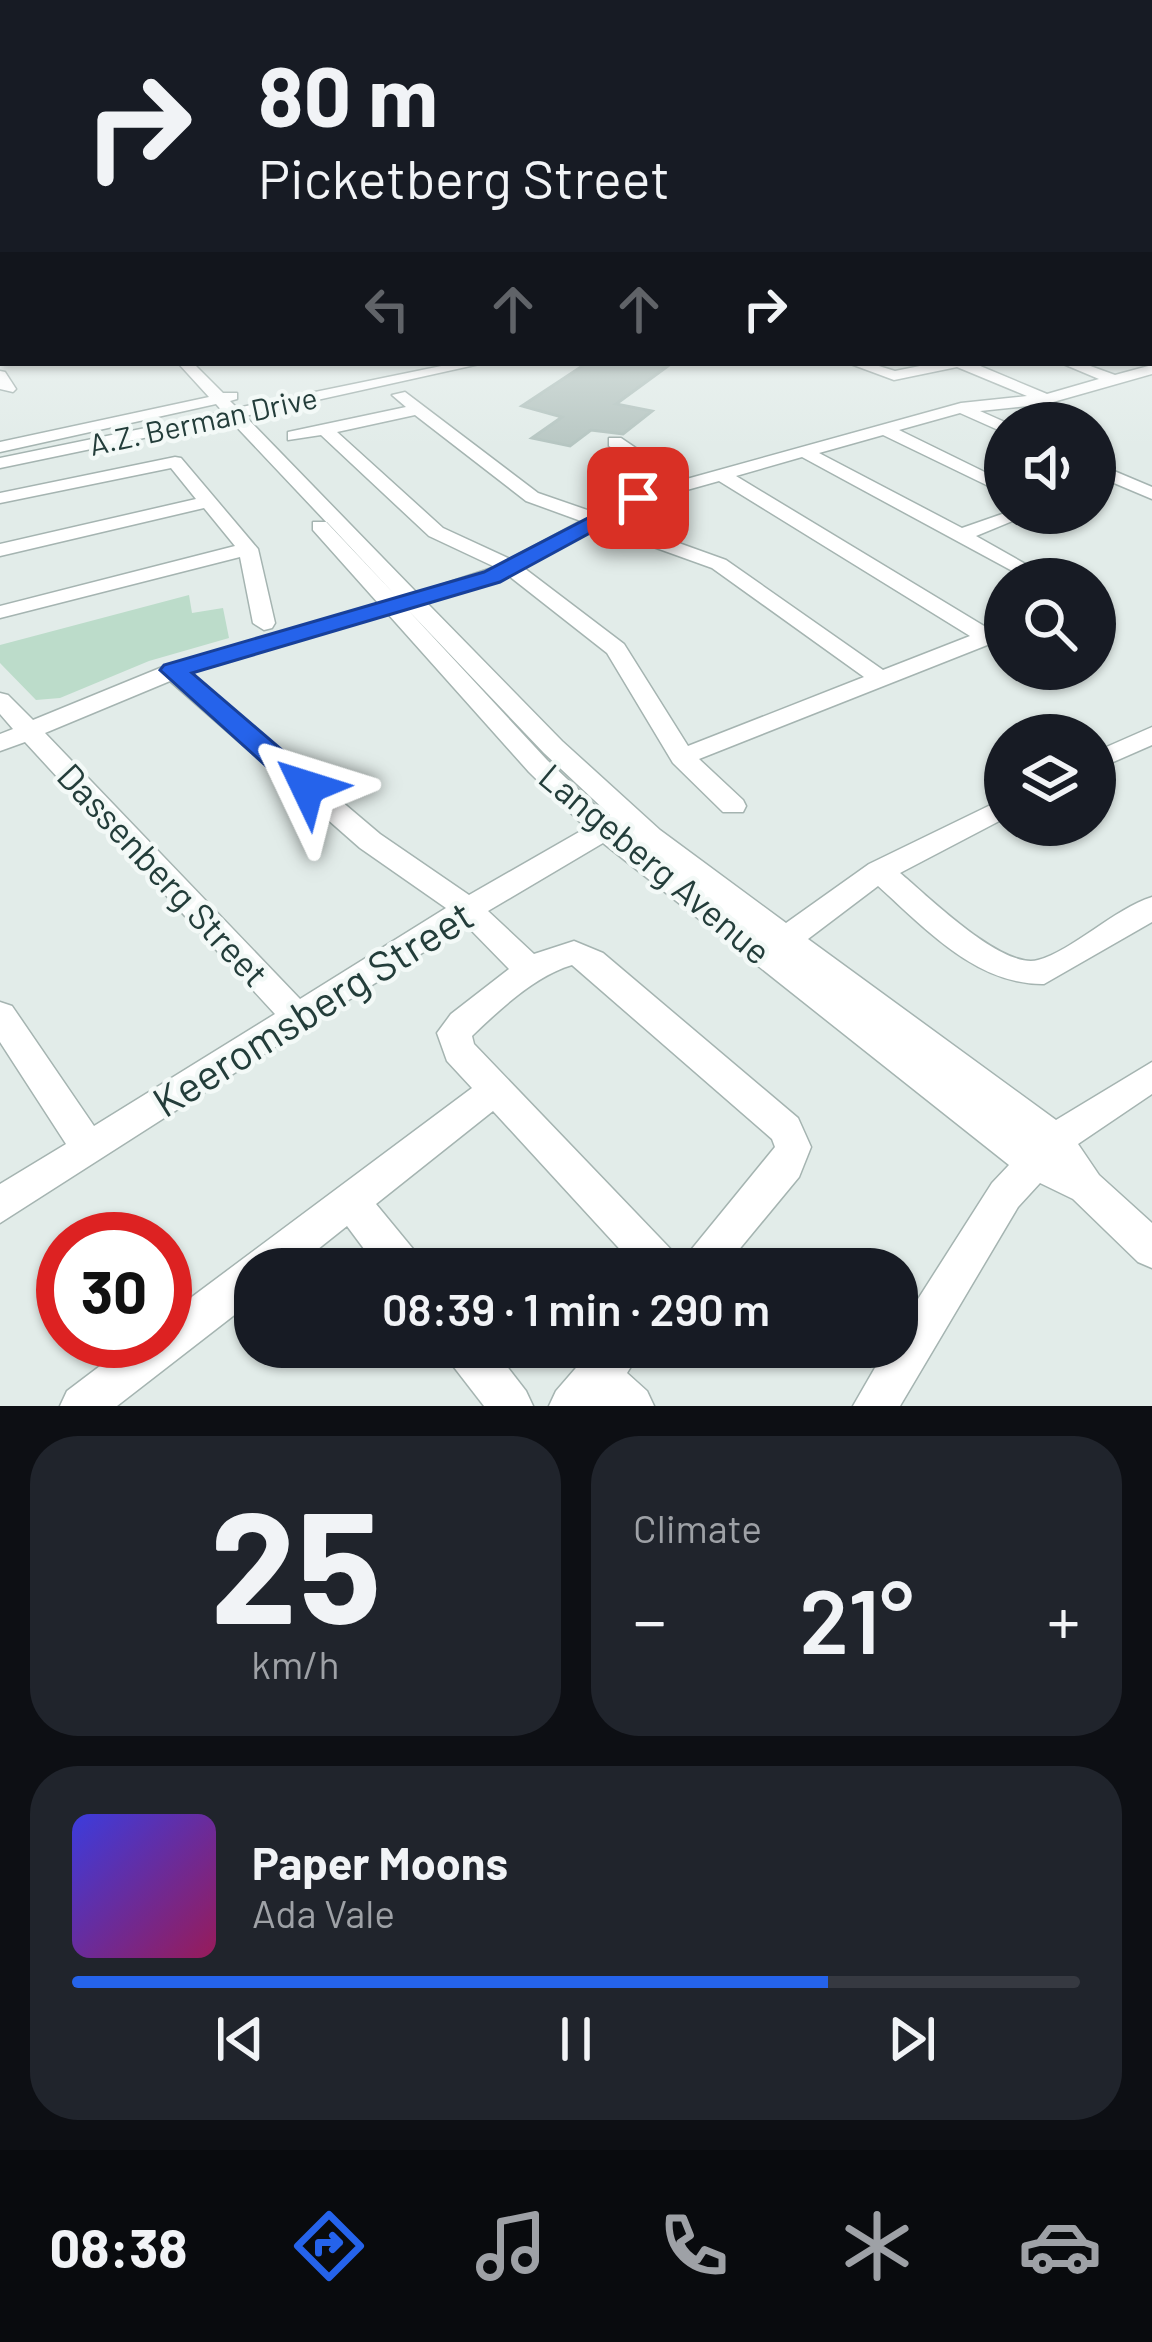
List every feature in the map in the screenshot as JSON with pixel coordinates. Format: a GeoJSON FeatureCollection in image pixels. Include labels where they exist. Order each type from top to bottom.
{"type":"FeatureCollection","features":[{"type":"Feature","properties":{"kind":"street"},"geometry":{"type":"LineString","coordinates":[[173,366],[219,408]]}},
{"type":"Feature","properties":{"kind":"street"},"geometry":{"type":"LineString","coordinates":[[187,366],[219,408]]}},
{"type":"Feature","properties":{"kind":"street","name":"A.Z. Berman Drive"},"geometry":{"type":"LineString","coordinates":[[0,463],[388,366]]}},
{"type":"Feature","properties":{"kind":"street","name":"A.Z. Berman Drive"},"geometry":{"type":"LineString","coordinates":[[0,448],[460,366]]}},
{"type":"Feature","properties":{"kind":"street"},"geometry":{"type":"LineString","coordinates":[[864,366],[894,376],[943,366]]}},
{"type":"Feature","properties":{"kind":"street"},"geometry":{"type":"LineString","coordinates":[[965,366],[1046,399]]}},
{"type":"Feature","properties":{"kind":"street"},"geometry":{"type":"LineString","coordinates":[[1076,366],[1115,380]]}},
{"type":"Feature","properties":{"kind":"street"},"geometry":{"type":"LineString","coordinates":[[0,743],[173,670],[512,568],[638,498],[961,408],[1046,399],[1152,370]]}},
{"type":"Feature","properties":{"kind":"street"},"geometry":{"type":"LineString","coordinates":[[400,395],[532,496],[719,564],[881,679]]}},
{"type":"Feature","properties":{"kind":"street","name":"Langeberg Avenue"},"geometry":{"type":"LineString","coordinates":[[219,408],[404,604],[538,766],[1044,1151],[1152,1249]]}},
{"type":"Feature","properties":{"kind":"street"},"geometry":{"type":"LineString","coordinates":[[961,408],[984,418]]}},
{"type":"Feature","properties":{"kind":"street"},"geometry":{"type":"LineString","coordinates":[[294,436],[419,410]]}},
{"type":"Feature","properties":{"kind":"street"},"geometry":{"type":"LineString","coordinates":[[884,429],[984,478]]}},
{"type":"Feature","properties":{"kind":"street"},"geometry":{"type":"LineString","coordinates":[[325,430],[436,532],[512,568],[616,649],[682,757],[733,806]]}},
{"type":"Feature","properties":{"kind":"street"},"geometry":{"type":"LineString","coordinates":[[615,442],[681,487]]}},
{"type":"Feature","properties":{"kind":"street"},"geometry":{"type":"LineString","coordinates":[[805,452],[1003,558]]}},
{"type":"Feature","properties":{"kind":"street"},"geometry":{"type":"LineString","coordinates":[[0,497],[175,462],[248,549],[264,623]]}},
{"type":"Feature","properties":{"kind":"street"},"geometry":{"type":"LineString","coordinates":[[721,476],[984,627]]}},
{"type":"Feature","properties":{"kind":"street"},"geometry":{"type":"LineString","coordinates":[[1116,478],[1152,494]]}},
{"type":"Feature","properties":{"kind":"street"},"geometry":{"type":"LineString","coordinates":[[0,550],[211,501]]}},
{"type":"Feature","properties":{"kind":"street"},"geometry":{"type":"LineString","coordinates":[[961,535],[984,527]]}},
{"type":"Feature","properties":{"kind":"street"},"geometry":{"type":"LineString","coordinates":[[0,612],[248,549]]}},
{"type":"Feature","properties":{"kind":"street"},"geometry":{"type":"LineString","coordinates":[[682,757],[984,639]]}},
{"type":"Feature","properties":{"kind":"street"},"geometry":{"type":"LineString","coordinates":[[173,670],[370,841],[468,909],[532,972]]}},
{"type":"Feature","properties":{"kind":"street","name":"Dassenberg Street"},"geometry":{"type":"LineString","coordinates":[[0,700],[298,1018]]}},
{"type":"Feature","properties":{"kind":"street"},"geometry":{"type":"LineString","coordinates":[[1116,752],[1152,735]]}},
{"type":"Feature","properties":{"kind":"street"},"geometry":{"type":"LineString","coordinates":[[775,947],[879,871],[984,818]]}},
{"type":"Feature","properties":{"kind":"street","name":"Keeromsberg Street"},"geometry":{"type":"LineString","coordinates":[[0,1205],[468,909],[616,823]]}},
{"type":"Feature","properties":{"kind":"street"},"geometry":{"type":"LineString","coordinates":[[879,871],[994,963],[1025,974],[1044,972],[1152,908]]}},
{"type":"Feature","properties":{"kind":"street"},"geometry":{"type":"LineString","coordinates":[[645,1248],[459,1051],[454,1034],[467,1019],[554,957],[574,953],[592,961],[784,1129],[793,1147],[786,1166],[716,1248]]}},
{"type":"Feature","properties":{"kind":"street"},"geometry":{"type":"LineString","coordinates":[[0,1015],[88,1147]]}},
{"type":"Feature","properties":{"kind":"street"},"geometry":{"type":"LineString","coordinates":[[875,1406],[1005,1195],[1044,1151],[1152,1076]]}},
{"type":"Feature","properties":{"kind":"street"},"geometry":{"type":"LineString","coordinates":[[289,1248],[495,1090]]}},
{"type":"Feature","properties":{"kind":"street"},"geometry":{"type":"LineString","coordinates":[[351,1202],[387,1248]]}},
{"type":"Feature","properties":{"kind":"street"},"geometry":{"type":"LineString","coordinates":[[82,1406],[234,1289]]}},
{"type":"Feature","properties":{"kind":"street"},"geometry":{"type":"LineString","coordinates":[[481,1368],[511,1406]]}},
{"type":"Feature","properties":{"kind":"street"},"geometry":{"type":"LineString","coordinates":[[597,1376],[632,1406]]}},
{"type":"Feature","properties":{"kind":"green space"},"geometry":{"type":"Polygon","coordinates":[[[189,595],[192,613],[223,608],[229,638],[149,661],[60,698],[36,700],[0,663],[0,645],[189,595]]]}},
{"type":"Feature","properties":{"kind":"building"},"geometry":{"type":"Polygon","coordinates":[[[582,366],[668,366],[616,404],[652,411],[623,434],[591,430],[570,446],[532,438],[562,417],[522,406],[582,366]]]}},
{"type":"Feature","properties":{"kind":"route"},"geometry":{"type":"LineString","coordinates":[[307,787],[173,670],[492,577],[638,498]]}}]}
